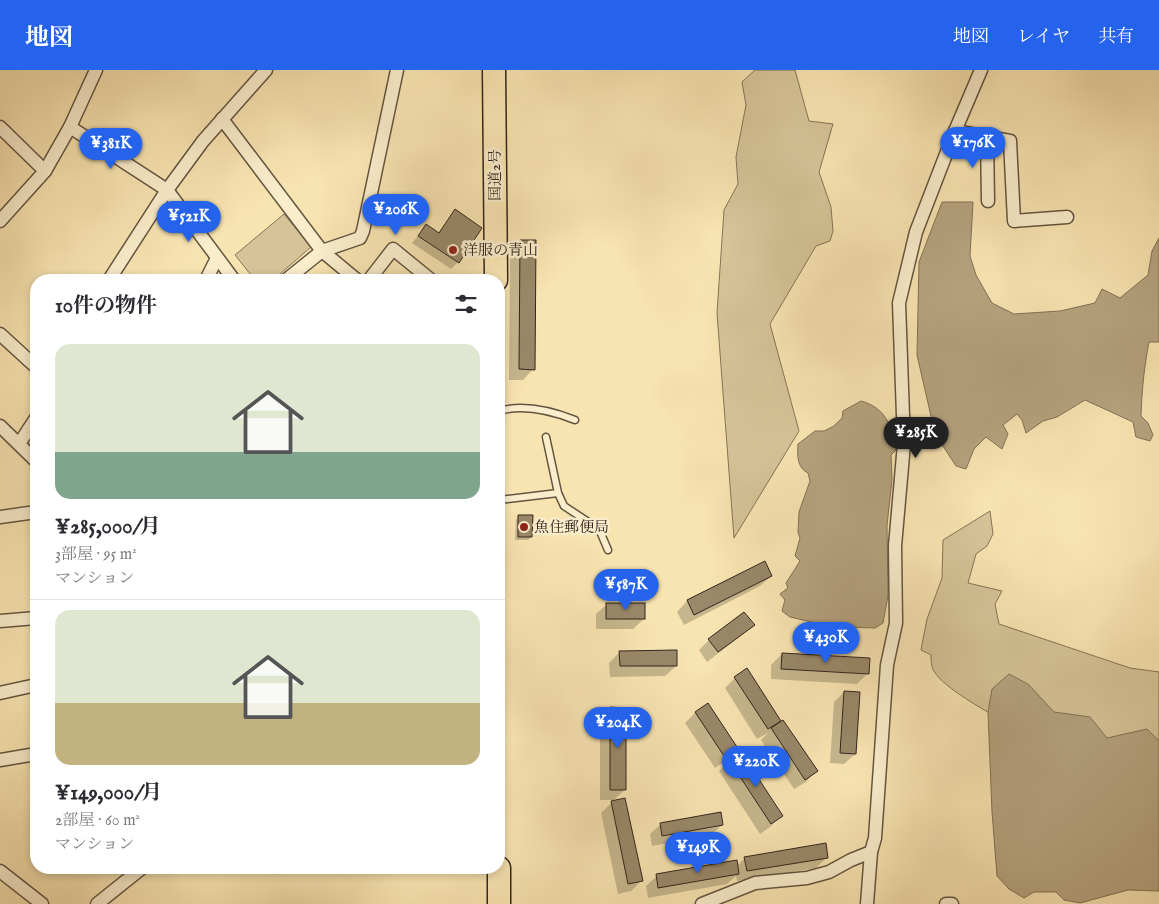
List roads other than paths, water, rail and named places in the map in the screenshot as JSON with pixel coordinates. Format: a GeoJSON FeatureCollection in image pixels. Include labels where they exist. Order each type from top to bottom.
{"type":"FeatureCollection","features":[{"type":"Feature","properties":{"kind":"highway","name":"国道2号"},"geometry":{"type":"LineString","coordinates":[[494,70],[496,274]]}},
{"type":"Feature","properties":{"kind":"highway"},"geometry":{"type":"LineString","coordinates":[[498,874],[499,904]]}},
{"type":"Feature","properties":{"kind":"street"},"geometry":{"type":"LineString","coordinates":[[2,216],[45,171],[70,127],[96,70]]}},
{"type":"Feature","properties":{"kind":"street"},"geometry":{"type":"LineString","coordinates":[[113,274],[167,190],[203,140],[266,70]]}},
{"type":"Feature","properties":{"kind":"street"},"geometry":{"type":"LineString","coordinates":[[293,274],[322,251],[360,238],[396,70]]}},
{"type":"Feature","properties":{"kind":"street"},"geometry":{"type":"LineString","coordinates":[[867,904],[871,852],[875,838],[887,665],[896,623],[895,546],[904,444],[899,304],[916,232],[981,70]]}},
{"type":"Feature","properties":{"kind":"street"},"geometry":{"type":"LineString","coordinates":[[222,119],[322,251],[350,274]]}},
{"type":"Feature","properties":{"kind":"street"},"geometry":{"type":"LineString","coordinates":[[0,127],[45,171]]}},
{"type":"Feature","properties":{"kind":"street"},"geometry":{"type":"LineString","coordinates":[[70,127],[167,190],[229,274]]}},
{"type":"Feature","properties":{"kind":"street"},"geometry":{"type":"LineString","coordinates":[[955,131],[1010,141],[1014,221],[1067,217]]}},
{"type":"Feature","properties":{"kind":"street"},"geometry":{"type":"LineString","coordinates":[[987,136],[988,201]]}},
{"type":"Feature","properties":{"kind":"street"},"geometry":{"type":"LineString","coordinates":[[373,274],[392,249],[423,274]]}},
{"type":"Feature","properties":{"kind":"street"},"geometry":{"type":"LineString","coordinates":[[209,274],[217,258]]}},
{"type":"Feature","properties":{"kind":"street"},"geometry":{"type":"LineString","coordinates":[[0,334],[30,362]]}},
{"type":"Feature","properties":{"kind":"street"},"geometry":{"type":"LineString","coordinates":[[0,426],[30,455]]}},
{"type":"Feature","properties":{"kind":"street"},"geometry":{"type":"LineString","coordinates":[[18,444],[30,427]]}},
{"type":"Feature","properties":{"kind":"street"},"geometry":{"type":"LineString","coordinates":[[0,517],[30,513]]}},
{"type":"Feature","properties":{"kind":"street"},"geometry":{"type":"LineString","coordinates":[[0,621],[30,618]]}},
{"type":"Feature","properties":{"kind":"street"},"geometry":{"type":"LineString","coordinates":[[0,693],[30,686]]}},
{"type":"Feature","properties":{"kind":"street"},"geometry":{"type":"LineString","coordinates":[[0,760],[30,755]]}},
{"type":"Feature","properties":{"kind":"street"},"geometry":{"type":"LineString","coordinates":[[702,904],[756,883],[807,878],[829,872],[871,852]]}},
{"type":"Feature","properties":{"kind":"street"},"geometry":{"type":"LineString","coordinates":[[0,871],[42,904]]}},
{"type":"Feature","properties":{"kind":"street"},"geometry":{"type":"LineString","coordinates":[[96,904],[134,874]]}},
{"type":"Feature","properties":{"kind":"street"},"geometry":{"type":"LineString","coordinates":[[946,904],[952,904]]}},
{"type":"Feature","properties":{"kind":"lane"},"geometry":{"type":"LineString","coordinates":[[505,410],[512,408],[555,412],[575,420]]}},
{"type":"Feature","properties":{"kind":"lane"},"geometry":{"type":"LineString","coordinates":[[546,437],[558,493],[564,506],[599,529],[608,550]]}},
{"type":"Feature","properties":{"kind":"lane"},"geometry":{"type":"LineString","coordinates":[[505,499],[558,493]]}},
{"type":"Feature","properties":{"kind":"place","name":"洋服の青山"},"geometry":{"type":"Point","coordinates":[453,250]}},
{"type":"Feature","properties":{"kind":"place","name":"魚住郵便局"},"geometry":{"type":"Point","coordinates":[524,527]}}]}
